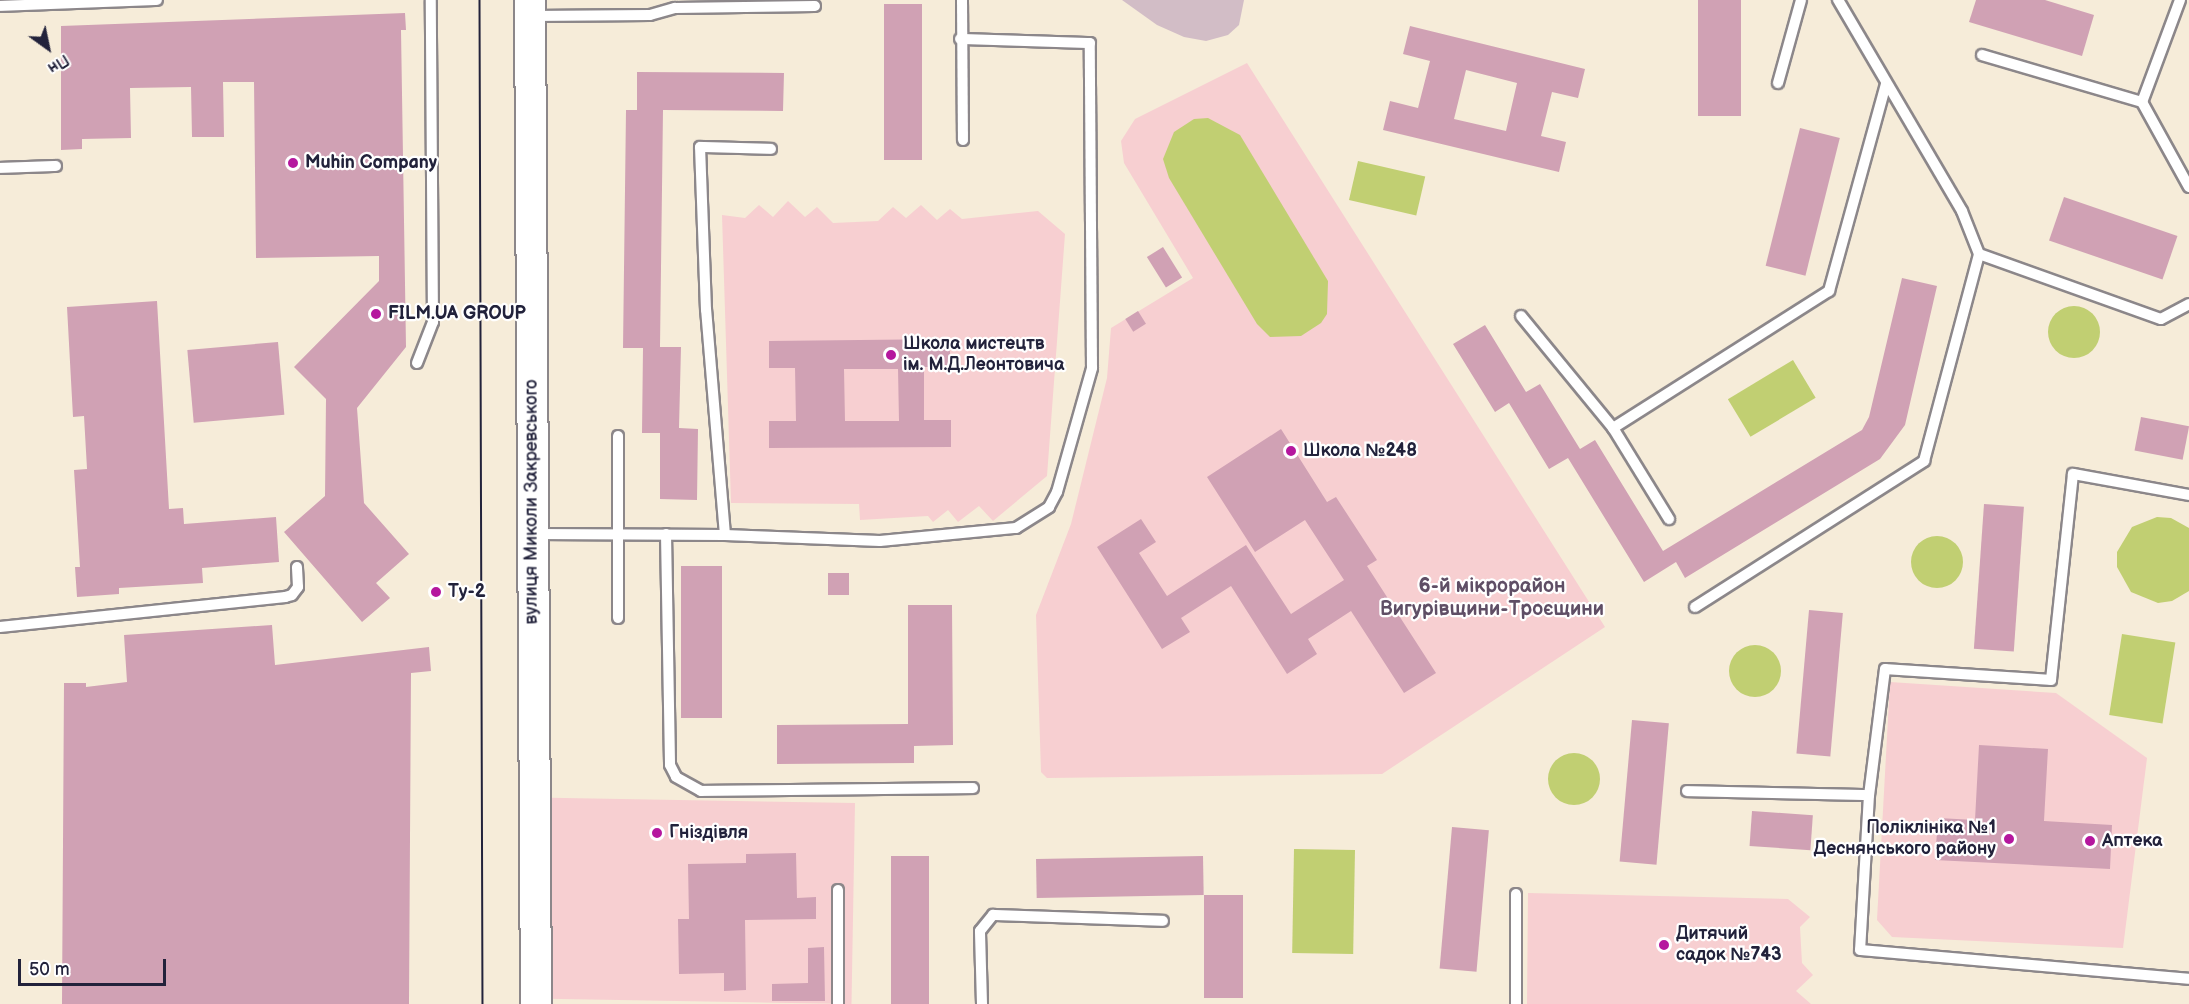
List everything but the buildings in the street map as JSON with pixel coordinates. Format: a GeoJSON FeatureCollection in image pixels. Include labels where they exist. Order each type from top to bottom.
{"type":"FeatureCollection","features":[{"type":"Feature","properties":{"kind":"street","name":"вулиця Миколи Закревського"},"geometry":{"type":"LineString","coordinates":[[530,8],[536,1004]]}},
{"type":"Feature","properties":{"kind":"lane"},"geometry":{"type":"LineString","coordinates":[[0,6],[157,0]]}},
{"type":"Feature","properties":{"kind":"lane"},"geometry":{"type":"LineString","coordinates":[[417,363],[433,322],[431,0]]}},
{"type":"Feature","properties":{"kind":"lane"},"geometry":{"type":"LineString","coordinates":[[962,0],[960,39],[963,140]]}},
{"type":"Feature","properties":{"kind":"lane"},"geometry":{"type":"LineString","coordinates":[[1778,83],[1801,0]]}},
{"type":"Feature","properties":{"kind":"lane"},"geometry":{"type":"LineString","coordinates":[[1695,608],[1924,462],[1978,254],[1962,211],[1838,0]]}},
{"type":"Feature","properties":{"kind":"lane"},"geometry":{"type":"LineString","coordinates":[[2142,102],[2180,0]]}},
{"type":"Feature","properties":{"kind":"lane"},"geometry":{"type":"LineString","coordinates":[[530,8],[650,15],[675,8],[815,6]]}},
{"type":"Feature","properties":{"kind":"lane"},"geometry":{"type":"LineString","coordinates":[[532,534],[725,535],[880,541],[1016,528],[1049,507],[1058,492],[1092,368],[1090,43],[960,39]]}},
{"type":"Feature","properties":{"kind":"lane"},"geometry":{"type":"LineString","coordinates":[[1982,55],[2142,102],[2189,187]]}},
{"type":"Feature","properties":{"kind":"lane"},"geometry":{"type":"LineString","coordinates":[[1613,428],[1829,291],[1886,84]]}},
{"type":"Feature","properties":{"kind":"lane"},"geometry":{"type":"LineString","coordinates":[[725,535],[706,310],[700,147],[771,148]]}},
{"type":"Feature","properties":{"kind":"lane"},"geometry":{"type":"LineString","coordinates":[[0,168],[56,166]]}},
{"type":"Feature","properties":{"kind":"lane"},"geometry":{"type":"LineString","coordinates":[[1978,254],[2161,319],[2189,304]]}},
{"type":"Feature","properties":{"kind":"lane"},"geometry":{"type":"LineString","coordinates":[[1521,316],[1613,428],[1669,519]]}},
{"type":"Feature","properties":{"kind":"lane"},"geometry":{"type":"LineString","coordinates":[[618,436],[618,618]]}},
{"type":"Feature","properties":{"kind":"lane"},"geometry":{"type":"LineString","coordinates":[[2189,495],[2073,474],[2051,680],[1885,669],[1869,795],[1860,950],[2189,979]]}},
{"type":"Feature","properties":{"kind":"lane"},"geometry":{"type":"LineString","coordinates":[[666,534],[670,765],[676,777],[701,791],[973,788]]}},
{"type":"Feature","properties":{"kind":"lane"},"geometry":{"type":"LineString","coordinates":[[0,627],[285,597],[298,587],[297,567]]}},
{"type":"Feature","properties":{"kind":"lane"},"geometry":{"type":"LineString","coordinates":[[1687,791],[1869,795]]}},
{"type":"Feature","properties":{"kind":"lane"},"geometry":{"type":"LineString","coordinates":[[838,890],[838,1004]]}},
{"type":"Feature","properties":{"kind":"lane"},"geometry":{"type":"LineString","coordinates":[[1516,894],[1516,1004]]}},
{"type":"Feature","properties":{"kind":"lane"},"geometry":{"type":"LineString","coordinates":[[982,1004],[980,931],[993,915],[1163,921]]}},
{"type":"Feature","properties":{"kind":"shaded area"},"geometry":{"type":"Polygon","coordinates":[[[1122,0],[1244,0],[1239,25],[1228,35],[1206,41],[1184,37],[1157,25],[1122,0]]]}},
{"type":"Feature","properties":{"kind":"shaded area","name":"Школа №248"},"geometry":{"type":"Polygon","coordinates":[[[1247,63],[1605,627],[1382,774],[1047,778],[1041,772],[1036,615],[1071,524],[1107,378],[1111,328],[1193,278],[1124,163],[1121,141],[1135,119],[1247,63]]]}},
{"type":"Feature","properties":{"kind":"shaded area","name":"Школа мистецтв ім. М.Д.Леонтовича"},"geometry":{"type":"Polygon","coordinates":[[[788,201],[805,217],[817,207],[833,223],[878,221],[893,207],[906,218],[921,205],[937,220],[950,209],[962,219],[1038,211],[1065,234],[1047,476],[993,521],[979,506],[958,522],[948,510],[933,522],[928,516],[860,520],[859,504],[731,503],[722,215],[745,218],[759,205],[773,217],[788,201]]]}},
{"type":"Feature","properties":{"kind":"shaded area","name":"Поліклініка №1 Деснянського району"},"geometry":{"type":"Polygon","coordinates":[[[1890,682],[2056,693],[2147,758],[2123,948],[1892,937],[1877,920],[1890,682]]]}},
{"type":"Feature","properties":{"kind":"shaded area"},"geometry":{"type":"Polygon","coordinates":[[[550,798],[855,803],[851,1004],[547,999],[550,798]]]}},
{"type":"Feature","properties":{"kind":"shaded area","name":"Дитячий садок №743"},"geometry":{"type":"Polygon","coordinates":[[[1528,893],[1788,899],[1810,917],[1800,927],[1802,963],[1813,975],[1796,991],[1811,1004],[1527,1004],[1528,893]]]}},
{"type":"Feature","properties":{"kind":"green space"},"geometry":{"type":"Polygon","coordinates":[[[1208,118],[1240,135],[1328,281],[1327,314],[1321,323],[1301,336],[1270,337],[1257,324],[1169,178],[1163,159],[1174,132],[1194,119],[1208,118]]]}},
{"type":"Feature","properties":{"kind":"green space"},"geometry":{"type":"Polygon","coordinates":[[[1358,161],[1425,177],[1416,215],[1349,200],[1358,161]]]}},
{"type":"Feature","properties":{"kind":"green space"},"geometry":{"type":"Polygon","coordinates":[[[2069,306],[2079,306],[2093,313],[2100,332],[2093,351],[2079,358],[2069,358],[2059,354],[2052,347],[2048,337],[2048,327],[2052,317],[2059,310],[2069,306]]]}},
{"type":"Feature","properties":{"kind":"green space"},"geometry":{"type":"Polygon","coordinates":[[[1793,360],[1816,398],[1751,437],[1728,399],[1793,360]]]}},
{"type":"Feature","properties":{"kind":"green space"},"geometry":{"type":"Polygon","coordinates":[[[2157,517],[2171,518],[2189,528],[2189,591],[2172,601],[2158,603],[2131,592],[2117,567],[2117,552],[2132,527],[2157,517]]]}},
{"type":"Feature","properties":{"kind":"green space"},"geometry":{"type":"Polygon","coordinates":[[[1932,536],[1942,536],[1956,543],[1963,562],[1956,581],[1942,588],[1932,588],[1922,584],[1915,577],[1911,567],[1911,557],[1915,547],[1922,540],[1932,536]]]}},
{"type":"Feature","properties":{"kind":"green space"},"geometry":{"type":"Polygon","coordinates":[[[2122,634],[2175,642],[2163,723],[2109,715],[2122,634]]]}},
{"type":"Feature","properties":{"kind":"green space"},"geometry":{"type":"Polygon","coordinates":[[[1750,645],[1760,645],[1774,652],[1781,671],[1774,690],[1760,697],[1750,697],[1740,693],[1733,686],[1729,676],[1729,666],[1733,656],[1740,649],[1750,645]]]}},
{"type":"Feature","properties":{"kind":"green space"},"geometry":{"type":"Polygon","coordinates":[[[1569,753],[1579,753],[1593,760],[1600,779],[1593,798],[1579,805],[1569,805],[1559,801],[1552,794],[1548,784],[1548,774],[1552,764],[1559,757],[1569,753]]]}},
{"type":"Feature","properties":{"kind":"green space"},"geometry":{"type":"Polygon","coordinates":[[[1294,849],[1355,850],[1353,954],[1292,953],[1294,849]]]}},
{"type":"Feature","properties":{"kind":"tram line"},"geometry":{"type":"LineString","coordinates":[[480,0],[483,1004]]}},
{"type":"Feature","properties":{"kind":"place","name":"Muhin Company"},"geometry":{"type":"Point","coordinates":[293,163]}},
{"type":"Feature","properties":{"kind":"place","name":"FILM.UA GROUP"},"geometry":{"type":"Point","coordinates":[376,314]}},
{"type":"Feature","properties":{"kind":"place","name":"Школа мистецтв ім. М.Д.Леонтовича"},"geometry":{"type":"Point","coordinates":[891,355]}},
{"type":"Feature","properties":{"kind":"place","name":"Школа №248"},"geometry":{"type":"Point","coordinates":[1291,451]}},
{"type":"Feature","properties":{"kind":"place","name":"Ту-2"},"geometry":{"type":"Point","coordinates":[436,592]}},
{"type":"Feature","properties":{"kind":"place","name":"Гніздівля"},"geometry":{"type":"Point","coordinates":[657,833]}},
{"type":"Feature","properties":{"kind":"place","name":"Поліклініка №1 Деснянського району"},"geometry":{"type":"Point","coordinates":[2009,839]}},
{"type":"Feature","properties":{"kind":"place","name":"Аптека"},"geometry":{"type":"Point","coordinates":[2090,841]}},
{"type":"Feature","properties":{"kind":"place","name":"Дитячий садок №743"},"geometry":{"type":"Point","coordinates":[1664,945]}},
{"type":"Feature","properties":{"kind":"district","name":"6-й мікрорайон Вигурівщини-Троєщини"},"geometry":{"type":"Point","coordinates":[1492,598]}}]}
